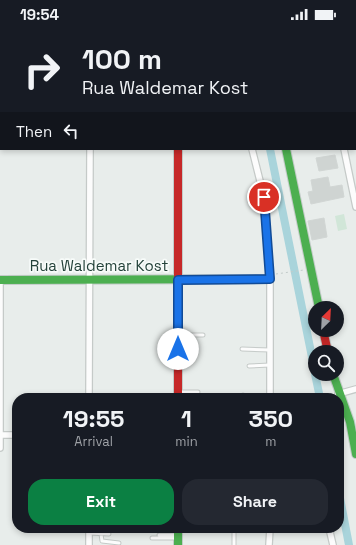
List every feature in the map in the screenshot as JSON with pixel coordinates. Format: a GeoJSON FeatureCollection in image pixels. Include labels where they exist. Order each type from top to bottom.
{"type":"FeatureCollection","features":[{"type":"Feature","properties":{"kind":"street"},"geometry":{"type":"LineString","coordinates":[[89,393],[90,150]]}},
{"type":"Feature","properties":{"kind":"street"},"geometry":{"type":"LineString","coordinates":[[178,150],[178,393]]}},
{"type":"Feature","properties":{"kind":"street"},"geometry":{"type":"LineString","coordinates":[[252,150],[263,191],[270,277],[270,393]]}},
{"type":"Feature","properties":{"kind":"street"},"geometry":{"type":"LineString","coordinates":[[286,150],[318,301]]}},
{"type":"Feature","properties":{"kind":"street"},"geometry":{"type":"LineString","coordinates":[[344,150],[356,207]]}},
{"type":"Feature","properties":{"kind":"street","name":"Rua Waldemar Kost"},"geometry":{"type":"LineString","coordinates":[[0,280],[178,280],[270,277]]}},
{"type":"Feature","properties":{"kind":"street"},"geometry":{"type":"LineString","coordinates":[[0,280],[0,448]]}},
{"type":"Feature","properties":{"kind":"street"},"geometry":{"type":"LineString","coordinates":[[335,381],[338,393]]}},
{"type":"Feature","properties":{"kind":"street"},"geometry":{"type":"LineString","coordinates":[[342,393],[356,389]]}},
{"type":"Feature","properties":{"kind":"street"},"geometry":{"type":"LineString","coordinates":[[344,408],[350,422],[356,454]]}},
{"type":"Feature","properties":{"kind":"street"},"geometry":{"type":"LineString","coordinates":[[0,436],[12,436]]}},
{"type":"Feature","properties":{"kind":"street"},"geometry":{"type":"LineString","coordinates":[[89,533],[89,545]]}},
{"type":"Feature","properties":{"kind":"street"},"geometry":{"type":"LineString","coordinates":[[270,533],[270,545]]}},
{"type":"Feature","properties":{"kind":"street"},"geometry":{"type":"LineString","coordinates":[[330,533],[332,545]]}},
{"type":"Feature","properties":{"kind":"lane"},"geometry":{"type":"LineString","coordinates":[[178,335],[203,335]]}},
{"type":"Feature","properties":{"kind":"lane"},"geometry":{"type":"LineString","coordinates":[[242,349],[270,350]]}},
{"type":"Feature","properties":{"kind":"lane"},"geometry":{"type":"LineString","coordinates":[[249,366],[270,366]]}},
{"type":"Feature","properties":{"kind":"lane"},"geometry":{"type":"LineString","coordinates":[[191,393],[198,392]]}},
{"type":"Feature","properties":{"kind":"lane"},"geometry":{"type":"LineString","coordinates":[[97,533],[109,534]]}},
{"type":"Feature","properties":{"kind":"lane"},"geometry":{"type":"LineString","coordinates":[[234,533],[234,545]]}},
{"type":"Feature","properties":{"kind":"lane"},"geometry":{"type":"LineString","coordinates":[[101,534],[102,541],[119,543]]}},
{"type":"Feature","properties":{"kind":"lane"},"geometry":{"type":"LineString","coordinates":[[159,535],[178,536]]}},
{"type":"Feature","properties":{"kind":"lane"},"geometry":{"type":"LineString","coordinates":[[152,538],[178,536]]}},
{"type":"Feature","properties":{"kind":"path"},"geometry":{"type":"LineString","coordinates":[[270,277],[302,270]]}},
{"type":"Feature","properties":{"kind":"green space"},"geometry":{"type":"Polygon","coordinates":[[[344,214],[347,229],[338,231],[335,216],[344,214]]]}},
{"type":"Feature","properties":{"kind":"building"},"geometry":{"type":"Polygon","coordinates":[[[335,155],[338,168],[319,171],[316,158],[335,155]]]}},
{"type":"Feature","properties":{"kind":"building"},"geometry":{"type":"Polygon","coordinates":[[[328,177],[330,187],[342,185],[344,197],[311,204],[308,192],[313,191],[311,180],[328,177]]]}},
{"type":"Feature","properties":{"kind":"building"},"geometry":{"type":"Polygon","coordinates":[[[324,218],[327,237],[312,240],[308,221],[324,218]]]}},
{"type":"Feature","properties":{"kind":"waterway"},"geometry":{"type":"LineString","coordinates":[[270,150],[310,345]]}},
{"type":"Feature","properties":{"kind":"waterway"},"geometry":{"type":"LineString","coordinates":[[316,381],[319,393]]}},
{"type":"Feature","properties":{"kind":"waterway"},"geometry":{"type":"LineString","coordinates":[[344,519],[349,545]]}},
{"type":"Feature","properties":{"kind":"traffic: fast"},"geometry":{"type":"LineString","coordinates":[[286,150],[318,301]]}},
{"type":"Feature","properties":{"kind":"traffic: fast"},"geometry":{"type":"LineString","coordinates":[[0,280],[270,279]]}},
{"type":"Feature","properties":{"kind":"traffic: fast"},"geometry":{"type":"LineString","coordinates":[[335,381],[340,393]]}},
{"type":"Feature","properties":{"kind":"traffic: fast"},"geometry":{"type":"LineString","coordinates":[[344,405],[350,422],[356,454]]}},
{"type":"Feature","properties":{"kind":"traffic: fast"},"geometry":{"type":"LineString","coordinates":[[178,533],[178,545]]}},
{"type":"Feature","properties":{"kind":"traffic: jam"},"geometry":{"type":"LineString","coordinates":[[178,150],[178,393]]}},
{"type":"Feature","properties":{"kind":"traffic: jam"},"geometry":{"type":"LineString","coordinates":[[325,337],[326,345]]}},
{"type":"Feature","properties":{"kind":"route"},"geometry":{"type":"LineString","coordinates":[[178,349],[178,280],[270,279],[264,197]]}}]}
